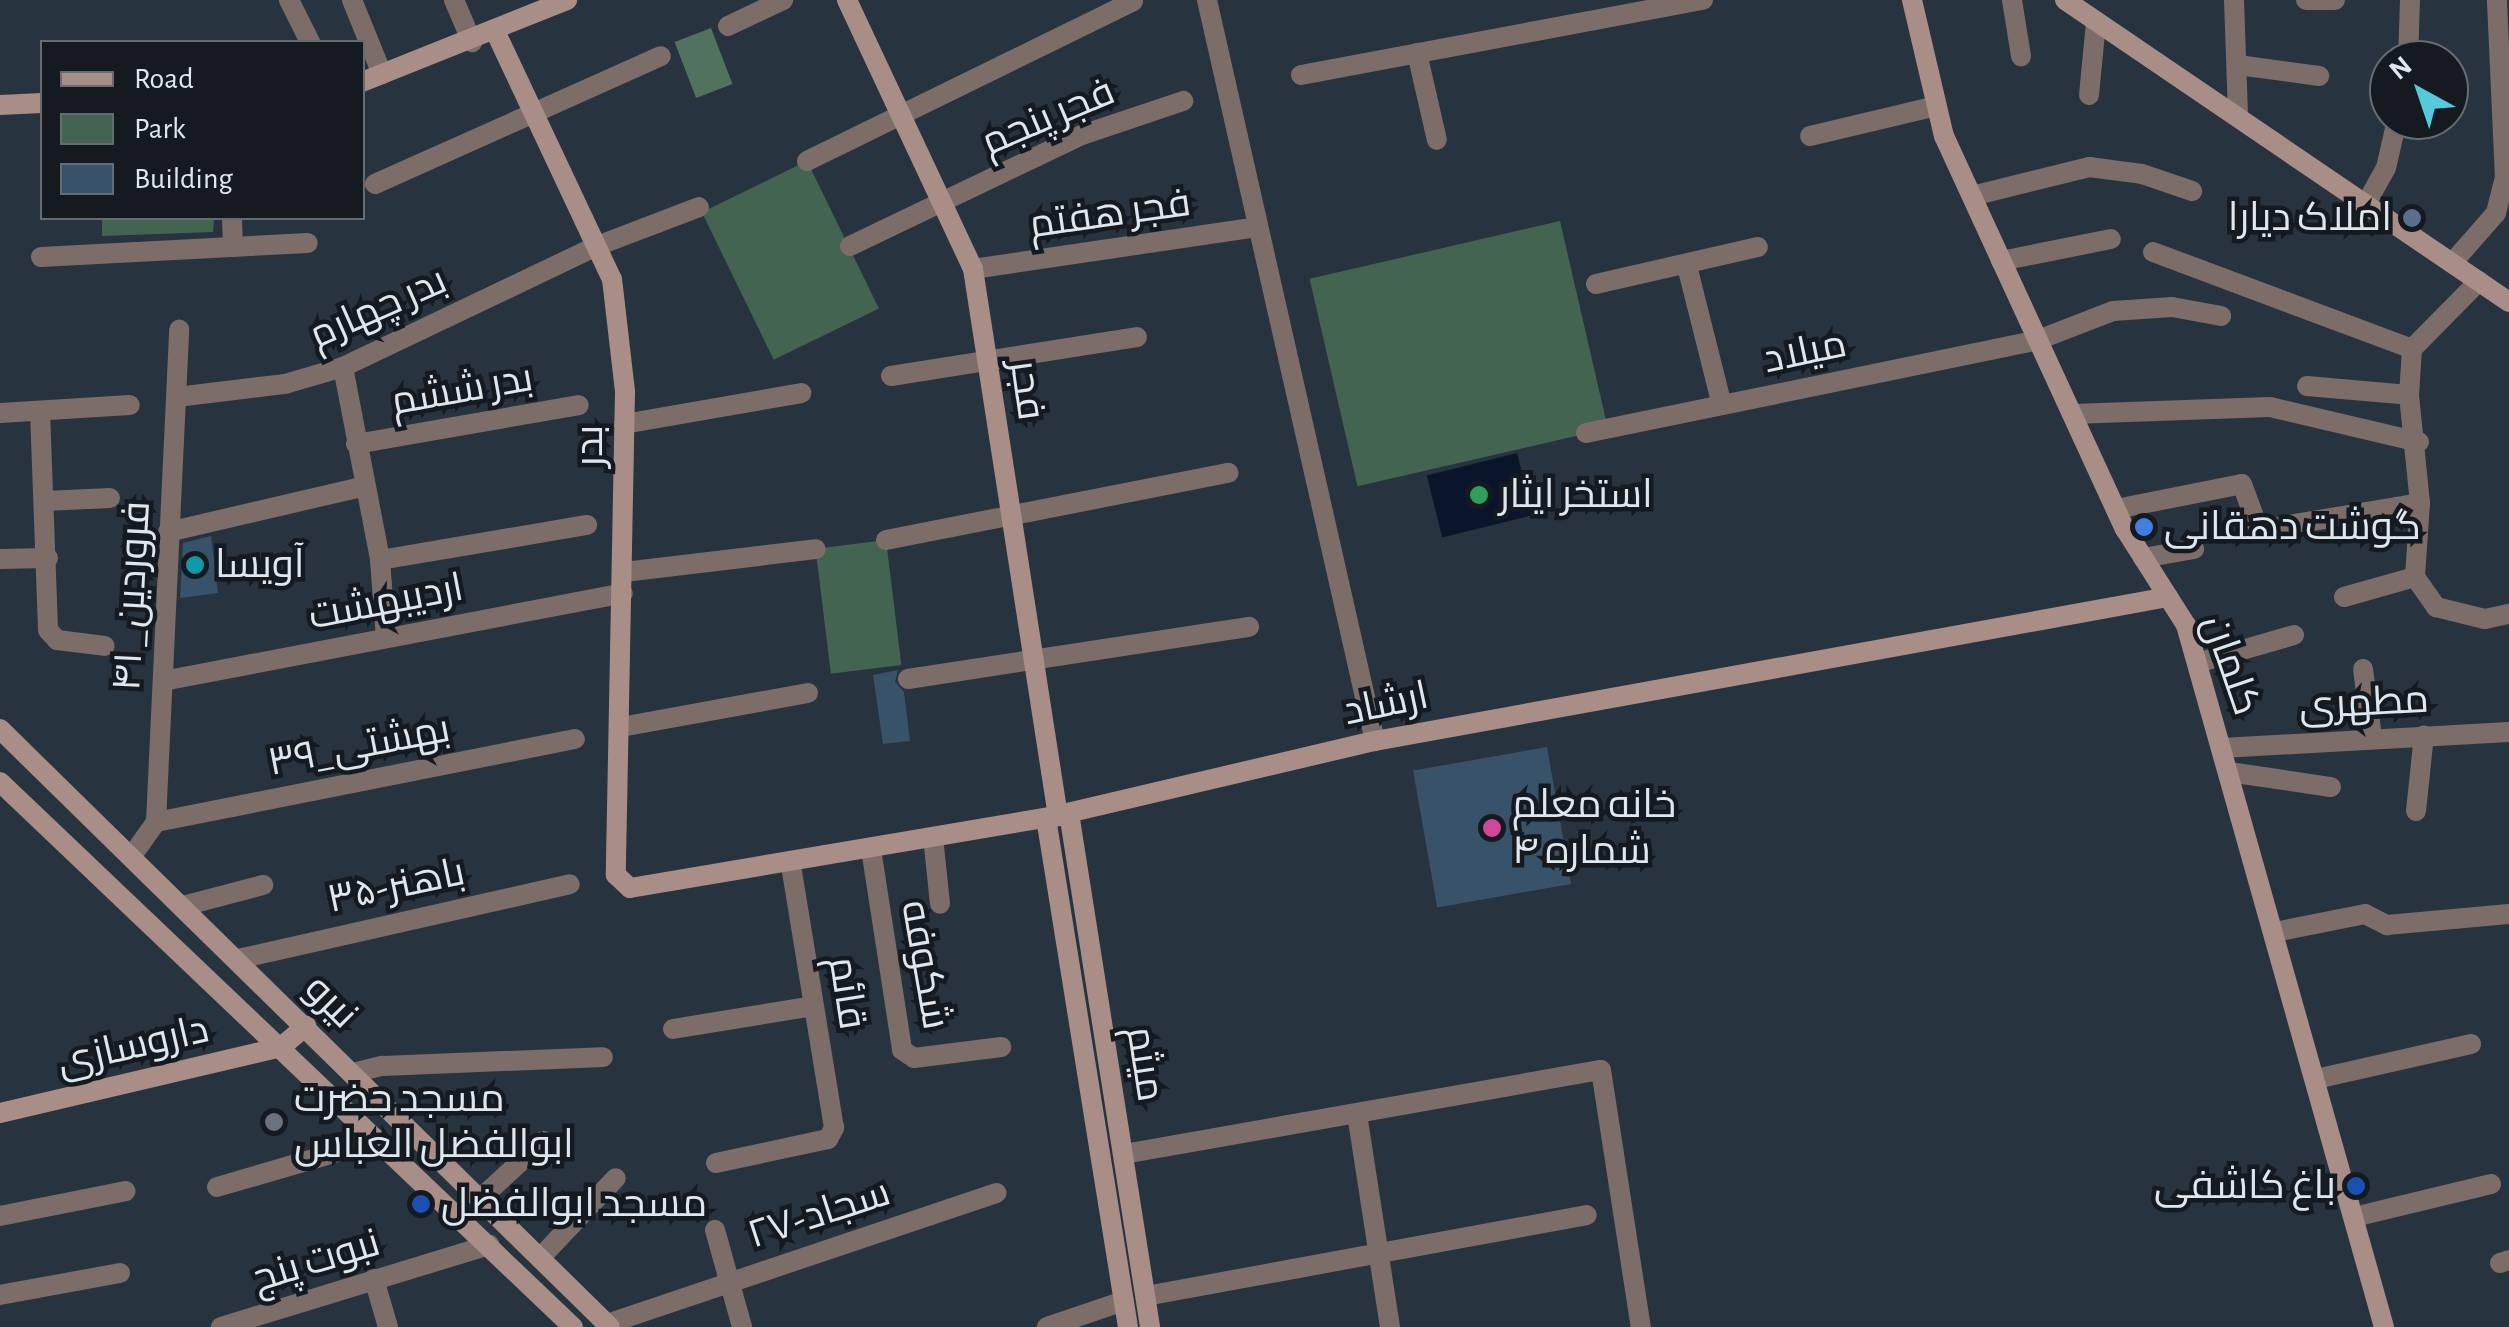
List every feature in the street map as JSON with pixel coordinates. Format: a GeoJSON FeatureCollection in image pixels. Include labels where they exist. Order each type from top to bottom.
{"type":"FeatureCollection","features":[{"type":"Feature","properties":{"kind":"street"},"geometry":{"type":"LineString","coordinates":[[289,0],[309,40]]}},
{"type":"Feature","properties":{"kind":"street"},"geometry":{"type":"LineString","coordinates":[[352,0],[362,40]]}},
{"type":"Feature","properties":{"kind":"street"},"geometry":{"type":"LineString","coordinates":[[454,0],[472,42]]}},
{"type":"Feature","properties":{"kind":"street"},"geometry":{"type":"LineString","coordinates":[[365,51],[372,78],[496,33],[566,0]]}},
{"type":"Feature","properties":{"kind":"street"},"geometry":{"type":"LineString","coordinates":[[728,26],[783,0]]}},
{"type":"Feature","properties":{"kind":"street","name":"فجر"},"geometry":{"type":"LineString","coordinates":[[847,0],[973,269],[1030,660],[1058,816]]}},
{"type":"Feature","properties":{"kind":"street"},"geometry":{"type":"LineString","coordinates":[[1207,0],[1374,741]]}},
{"type":"Feature","properties":{"kind":"street"},"geometry":{"type":"LineString","coordinates":[[1301,75],[1702,0]]}},
{"type":"Feature","properties":{"kind":"street","name":"کلمان"},"geometry":{"type":"LineString","coordinates":[[1912,0],[1937,106],[1972,196],[2116,509],[2186,625],[2276,932],[2384,1327]]}},
{"type":"Feature","properties":{"kind":"street"},"geometry":{"type":"LineString","coordinates":[[2012,0],[2021,56]]}},
{"type":"Feature","properties":{"kind":"street"},"geometry":{"type":"LineString","coordinates":[[2234,0],[2238,112]]}},
{"type":"Feature","properties":{"kind":"street"},"geometry":{"type":"LineString","coordinates":[[2306,0],[2334,2]]}},
{"type":"Feature","properties":{"kind":"street"},"geometry":{"type":"LineString","coordinates":[[2409,40],[2410,0]]}},
{"type":"Feature","properties":{"kind":"street"},"geometry":{"type":"LineString","coordinates":[[2453,262],[2496,213],[2505,178],[2497,0]]}},
{"type":"Feature","properties":{"kind":"street"},"geometry":{"type":"LineString","coordinates":[[807,161],[901,119],[1133,1]]}},
{"type":"Feature","properties":{"kind":"street"},"geometry":{"type":"LineString","coordinates":[[2072,3],[2238,112],[2509,302]]}},
{"type":"Feature","properties":{"kind":"street"},"geometry":{"type":"LineString","coordinates":[[2089,95],[2096,22]]}},
{"type":"Feature","properties":{"kind":"street","name":"بدر"},"geometry":{"type":"LineString","coordinates":[[496,33],[612,279],[624,424],[616,875],[621,884]]}},
{"type":"Feature","properties":{"kind":"street"},"geometry":{"type":"LineString","coordinates":[[1417,53],[1438,140]]}},
{"type":"Feature","properties":{"kind":"street"},"geometry":{"type":"LineString","coordinates":[[375,184],[660,56]]}},
{"type":"Feature","properties":{"kind":"street"},"geometry":{"type":"LineString","coordinates":[[2238,65],[2319,76]]}},
{"type":"Feature","properties":{"kind":"street","name":"فجر پنجم"},"geometry":{"type":"LineString","coordinates":[[850,246],[1082,135],[1184,101]]}},
{"type":"Feature","properties":{"kind":"street"},"geometry":{"type":"LineString","coordinates":[[0,105],[40,103]]}},
{"type":"Feature","properties":{"kind":"street"},"geometry":{"type":"LineString","coordinates":[[1810,136],[1937,106]]}},
{"type":"Feature","properties":{"kind":"street"},"geometry":{"type":"LineString","coordinates":[[2366,202],[2386,168],[2392,140]]}},
{"type":"Feature","properties":{"kind":"street"},"geometry":{"type":"LineString","coordinates":[[1972,196],[2089,167],[2142,174],[2192,191]]}},
{"type":"Feature","properties":{"kind":"street","name":"بدر چهارم"},"geometry":{"type":"LineString","coordinates":[[177,397],[285,384],[343,368],[597,246],[699,207]]}},
{"type":"Feature","properties":{"kind":"street"},"geometry":{"type":"LineString","coordinates":[[232,220],[233,246]]}},
{"type":"Feature","properties":{"kind":"street","name":"فجر هفتم"},"geometry":{"type":"LineString","coordinates":[[973,269],[1257,227]]}},
{"type":"Feature","properties":{"kind":"street"},"geometry":{"type":"LineString","coordinates":[[2002,261],[2111,239]]}},
{"type":"Feature","properties":{"kind":"street"},"geometry":{"type":"LineString","coordinates":[[41,256],[308,243]]}},
{"type":"Feature","properties":{"kind":"street"},"geometry":{"type":"LineString","coordinates":[[1596,284],[1758,247]]}},
{"type":"Feature","properties":{"kind":"street"},"geometry":{"type":"LineString","coordinates":[[2153,252],[2412,349]]}},
{"type":"Feature","properties":{"kind":"street"},"geometry":{"type":"LineString","coordinates":[[1687,266],[1722,405]]}},
{"type":"Feature","properties":{"kind":"street"},"geometry":{"type":"LineString","coordinates":[[2479,281],[2412,349],[2409,395],[2419,442],[2420,503],[2414,577],[2436,607],[2484,619],[2509,614]]}},
{"type":"Feature","properties":{"kind":"street","name":"میلاد"},"geometry":{"type":"LineString","coordinates":[[1586,433],[2038,340],[2113,311],[2172,307],[2220,316]]}},
{"type":"Feature","properties":{"kind":"street","name":"۴۱ _فروردین"},"geometry":{"type":"LineString","coordinates":[[156,822],[178,330]]}},
{"type":"Feature","properties":{"kind":"street"},"geometry":{"type":"LineString","coordinates":[[891,376],[1137,337]]}},
{"type":"Feature","properties":{"kind":"street"},"geometry":{"type":"LineString","coordinates":[[343,368],[380,560],[386,638]]}},
{"type":"Feature","properties":{"kind":"street"},"geometry":{"type":"LineString","coordinates":[[2307,386],[2409,395]]}},
{"type":"Feature","properties":{"kind":"street"},"geometry":{"type":"LineString","coordinates":[[624,424],[801,393]]}},
{"type":"Feature","properties":{"kind":"street"},"geometry":{"type":"LineString","coordinates":[[0,413],[130,405]]}},
{"type":"Feature","properties":{"kind":"street","name":"بدر ششم"},"geometry":{"type":"LineString","coordinates":[[356,444],[579,405]]}},
{"type":"Feature","properties":{"kind":"street"},"geometry":{"type":"LineString","coordinates":[[2072,414],[2270,407],[2419,442]]}},
{"type":"Feature","properties":{"kind":"street"},"geometry":{"type":"LineString","coordinates":[[40,411],[52,638],[105,646]]}},
{"type":"Feature","properties":{"kind":"street"},"geometry":{"type":"LineString","coordinates":[[886,540],[1229,473]]}},
{"type":"Feature","properties":{"kind":"street"},"geometry":{"type":"LineString","coordinates":[[2116,509],[2242,484],[2259,530],[2420,503]]}},
{"type":"Feature","properties":{"kind":"street"},"geometry":{"type":"LineString","coordinates":[[168,532],[365,486]]}},
{"type":"Feature","properties":{"kind":"street"},"geometry":{"type":"LineString","coordinates":[[44,502],[110,498]]}},
{"type":"Feature","properties":{"kind":"street"},"geometry":{"type":"LineString","coordinates":[[380,560],[588,525]]}},
{"type":"Feature","properties":{"kind":"street"},"geometry":{"type":"LineString","coordinates":[[623,582],[816,549]]}},
{"type":"Feature","properties":{"kind":"street"},"geometry":{"type":"LineString","coordinates":[[2143,558],[2194,549]]}},
{"type":"Feature","properties":{"kind":"street"},"geometry":{"type":"LineString","coordinates":[[0,559],[48,558]]}},
{"type":"Feature","properties":{"kind":"street"},"geometry":{"type":"LineString","coordinates":[[2344,597],[2414,577]]}},
{"type":"Feature","properties":{"kind":"street","name":"اردیبهشت"},"geometry":{"type":"LineString","coordinates":[[163,682],[386,638],[623,582]]}},
{"type":"Feature","properties":{"kind":"street","name":"ارشاد"},"geometry":{"type":"LineString","coordinates":[[621,884],[792,864],[1058,816],[1374,741],[2168,597]]}},
{"type":"Feature","properties":{"kind":"street"},"geometry":{"type":"LineString","coordinates":[[908,679],[1250,627]]}},
{"type":"Feature","properties":{"kind":"street"},"geometry":{"type":"LineString","coordinates":[[2197,662],[2294,635]]}},
{"type":"Feature","properties":{"kind":"street"},"geometry":{"type":"LineString","coordinates":[[2364,669],[2372,737]]}},
{"type":"Feature","properties":{"kind":"street"},"geometry":{"type":"LineString","coordinates":[[621,727],[808,693]]}},
{"type":"Feature","properties":{"kind":"street","name":"نیرو"},"geometry":{"type":"LineString","coordinates":[[0,729],[608,1326]]}},
{"type":"Feature","properties":{"kind":"street","name":"مطهری"},"geometry":{"type":"LineString","coordinates":[[2222,748],[2509,732]]}},
{"type":"Feature","properties":{"kind":"street"},"geometry":{"type":"LineString","coordinates":[[2416,811],[2424,735]]}},
{"type":"Feature","properties":{"kind":"street","name":"۳۹_بهشتی"},"geometry":{"type":"LineString","coordinates":[[156,822],[575,739]]}},
{"type":"Feature","properties":{"kind":"street"},"geometry":{"type":"LineString","coordinates":[[2229,772],[2330,787]]}},
{"type":"Feature","properties":{"kind":"street","name":"نیرو"},"geometry":{"type":"LineString","coordinates":[[0,782],[574,1327]]}},
{"type":"Feature","properties":{"kind":"street","name":"میثم"},"geometry":{"type":"LineString","coordinates":[[1058,816],[1074,842],[1150,1327]]}},
{"type":"Feature","properties":{"kind":"street","name":"میثم"},"geometry":{"type":"LineString","coordinates":[[1058,816],[1050,847],[1128,1327]]}},
{"type":"Feature","properties":{"kind":"street"},"geometry":{"type":"LineString","coordinates":[[131,857],[156,822]]}},
{"type":"Feature","properties":{"kind":"street"},"geometry":{"type":"LineString","coordinates":[[1050,847],[1061,836],[1074,842]]}},
{"type":"Feature","properties":{"kind":"street"},"geometry":{"type":"LineString","coordinates":[[933,838],[940,904]]}},
{"type":"Feature","properties":{"kind":"street","name":"شکوفه"},"geometry":{"type":"LineString","coordinates":[[871,849],[902,1050],[914,1058],[1001,1047]]}},
{"type":"Feature","properties":{"kind":"street","name":"قائم"},"geometry":{"type":"LineString","coordinates":[[716,1163],[832,1134],[792,864]]}},
{"type":"Feature","properties":{"kind":"street","name":"۳۵-باهنر"},"geometry":{"type":"LineString","coordinates":[[238,959],[570,884]]}},
{"type":"Feature","properties":{"kind":"street"},"geometry":{"type":"LineString","coordinates":[[182,906],[263,885]]}},
{"type":"Feature","properties":{"kind":"street"},"geometry":{"type":"LineString","coordinates":[[2276,932],[2365,914],[2387,925],[2509,914]]}},
{"type":"Feature","properties":{"kind":"street"},"geometry":{"type":"LineString","coordinates":[[673,1029],[813,1006]]}},
{"type":"Feature","properties":{"kind":"street"},"geometry":{"type":"LineString","coordinates":[[281,1047],[306,1026]]}},
{"type":"Feature","properties":{"kind":"street"},"geometry":{"type":"LineString","coordinates":[[2316,1079],[2470,1044]]}},
{"type":"Feature","properties":{"kind":"street","name":"داروسازی"},"geometry":{"type":"LineString","coordinates":[[0,1112],[281,1047]]}},
{"type":"Feature","properties":{"kind":"street"},"geometry":{"type":"LineString","coordinates":[[353,1074],[382,1066],[602,1057]]}},
{"type":"Feature","properties":{"kind":"street"},"geometry":{"type":"LineString","coordinates":[[1124,1154],[1600,1070],[1642,1327]]}},
{"type":"Feature","properties":{"kind":"street"},"geometry":{"type":"LineString","coordinates":[[1357,1114],[1390,1327]]}},
{"type":"Feature","properties":{"kind":"street"},"geometry":{"type":"LineString","coordinates":[[217,1187],[379,1140]]}},
{"type":"Feature","properties":{"kind":"street"},"geometry":{"type":"LineString","coordinates":[[480,1200],[543,1141]]}},
{"type":"Feature","properties":{"kind":"street"},"geometry":{"type":"LineString","coordinates":[[540,1258],[616,1178]]}},
{"type":"Feature","properties":{"kind":"street"},"geometry":{"type":"LineString","coordinates":[[2354,1217],[2491,1184]]}},
{"type":"Feature","properties":{"kind":"street"},"geometry":{"type":"LineString","coordinates":[[0,1216],[126,1191]]}},
{"type":"Feature","properties":{"kind":"street","name":"۲۷-سجاد"},"geometry":{"type":"LineString","coordinates":[[608,1326],[727,1281],[997,1193]]}},
{"type":"Feature","properties":{"kind":"street"},"geometry":{"type":"LineString","coordinates":[[1146,1296],[1587,1215]]}},
{"type":"Feature","properties":{"kind":"street"},"geometry":{"type":"LineString","coordinates":[[715,1230],[742,1327]]}},
{"type":"Feature","properties":{"kind":"street","name":"نبوت پنج"},"geometry":{"type":"LineString","coordinates":[[221,1327],[490,1245]]}},
{"type":"Feature","properties":{"kind":"street"},"geometry":{"type":"LineString","coordinates":[[0,1295],[120,1274]]}},
{"type":"Feature","properties":{"kind":"street"},"geometry":{"type":"LineString","coordinates":[[374,1280],[388,1327]]}},
{"type":"Feature","properties":{"kind":"street"},"geometry":{"type":"LineString","coordinates":[[1047,1327],[1124,1302]]}},
{"type":"Feature","properties":{"kind":"green space"},"geometry":{"type":"Polygon","coordinates":[[[711,28],[733,84],[696,98],[675,42],[711,28]]]}},
{"type":"Feature","properties":{"kind":"green space"},"geometry":{"type":"Polygon","coordinates":[[[807,161],[879,308],[774,360],[702,212],[807,161]]]}},
{"type":"Feature","properties":{"kind":"green space"},"geometry":{"type":"Polygon","coordinates":[[[102,220],[214,220],[213,232],[102,236],[102,220]]]}},
{"type":"Feature","properties":{"kind":"green space"},"geometry":{"type":"Polygon","coordinates":[[[1560,221],[1608,429],[1358,486],[1310,279],[1560,221]]]}},
{"type":"Feature","properties":{"kind":"green space"},"geometry":{"type":"Polygon","coordinates":[[[886,540],[901,665],[831,674],[816,549],[886,540]]]}},
{"type":"Feature","properties":{"kind":"water","name":"استخر ایثار"},"geometry":{"type":"Polygon","coordinates":[[[1517,453],[1532,515],[1442,538],[1427,475],[1517,453]]]}},
{"type":"Feature","properties":{"kind":"building","name":"آویسا"},"geometry":{"type":"Polygon","coordinates":[[[211,536],[218,593],[180,598],[183,543],[211,536]]]}},
{"type":"Feature","properties":{"kind":"building"},"geometry":{"type":"Polygon","coordinates":[[[898,670],[895,682],[904,692],[910,741],[883,744],[873,675],[898,670]]]}},
{"type":"Feature","properties":{"kind":"building","name":"خانه معلم شماره ۴"},"geometry":{"type":"Polygon","coordinates":[[[1547,747],[1571,884],[1437,908],[1413,771],[1547,747]]]}},
{"type":"Feature","properties":{"kind":"place","name":"املاک دیارا"},"geometry":{"type":"Point","coordinates":[2412,218]}},
{"type":"Feature","properties":{"kind":"place","name":"استخر ایثار"},"geometry":{"type":"Point","coordinates":[1479,495]}},
{"type":"Feature","properties":{"kind":"place","name":"گوشت دهقانی"},"geometry":{"type":"Point","coordinates":[2144,527]}},
{"type":"Feature","properties":{"kind":"place","name":"آویسا"},"geometry":{"type":"Point","coordinates":[195,565]}},
{"type":"Feature","properties":{"kind":"place","name":"خانه معلم شماره ۴"},"geometry":{"type":"Point","coordinates":[1492,828]}},
{"type":"Feature","properties":{"kind":"place","name":"مسجد حضرت ابوالفضل العباس"},"geometry":{"type":"Point","coordinates":[274,1122]}},
{"type":"Feature","properties":{"kind":"place","name":"باغ کاشفی"},"geometry":{"type":"Point","coordinates":[2356,1186]}},
{"type":"Feature","properties":{"kind":"place","name":"مسجد ابوالفضل"},"geometry":{"type":"Point","coordinates":[421,1204]}}]}
